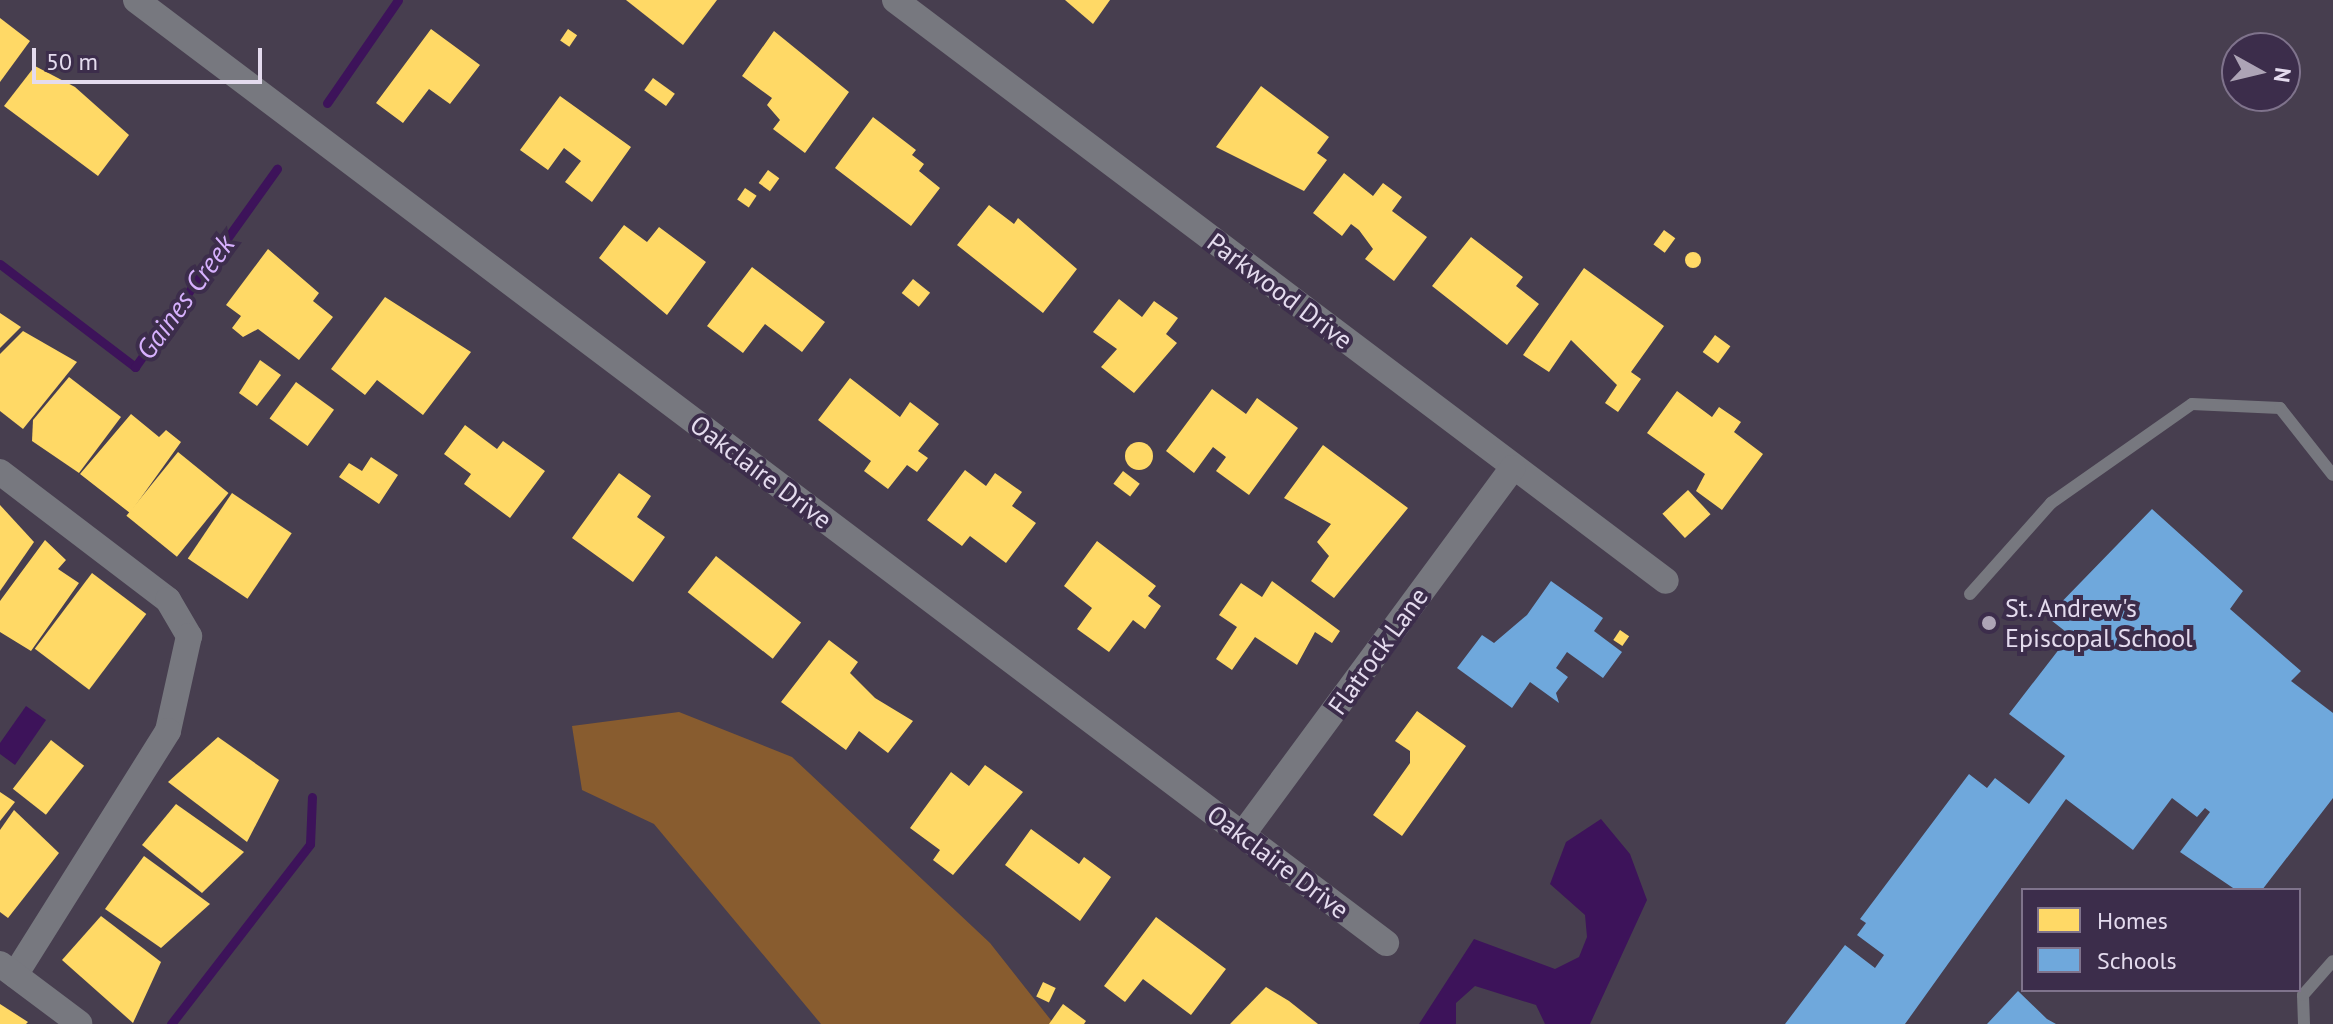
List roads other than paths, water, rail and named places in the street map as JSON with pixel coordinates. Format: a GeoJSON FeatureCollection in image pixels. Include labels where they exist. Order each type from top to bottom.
{"type":"FeatureCollection","features":[{"type":"Feature","properties":{"kind":"street","name":"Oakclaire Drive"},"geometry":{"type":"LineString","coordinates":[[136,0],[1386,943]]}},
{"type":"Feature","properties":{"kind":"street","name":"Parkwood Drive"},"geometry":{"type":"LineString","coordinates":[[895,0],[1666,581]]}},
{"type":"Feature","properties":{"kind":"street","name":"Flatrock Lane"},"geometry":{"type":"LineString","coordinates":[[1242,835],[1513,468]]}},
{"type":"Feature","properties":{"kind":"street"},"geometry":{"type":"LineString","coordinates":[[0,472],[168,600],[189,636],[168,731],[8,969],[79,1023]]}},
{"type":"Feature","properties":{"kind":"lane"},"geometry":{"type":"LineString","coordinates":[[1970,594],[2051,503],[2192,404],[2280,408],[2305,431],[2333,475]]}},
{"type":"Feature","properties":{"kind":"lane"},"geometry":{"type":"LineString","coordinates":[[2304,1024],[2303,995],[2333,961]]}},
{"type":"Feature","properties":{"kind":"waterway","name":"Gaines Creek"},"geometry":{"type":"LineString","coordinates":[[327,103],[398,0]]}},
{"type":"Feature","properties":{"kind":"waterway","name":"Gaines Creek"},"geometry":{"type":"LineString","coordinates":[[0,264],[135,367],[277,169]]}},
{"type":"Feature","properties":{"kind":"waterway"},"geometry":{"type":"LineString","coordinates":[[171,1024],[310,844],[312,797]]}},
{"type":"Feature","properties":{"kind":"place","name":"St. Andrew's Episcopal School"},"geometry":{"type":"Point","coordinates":[1989,623]}}]}
